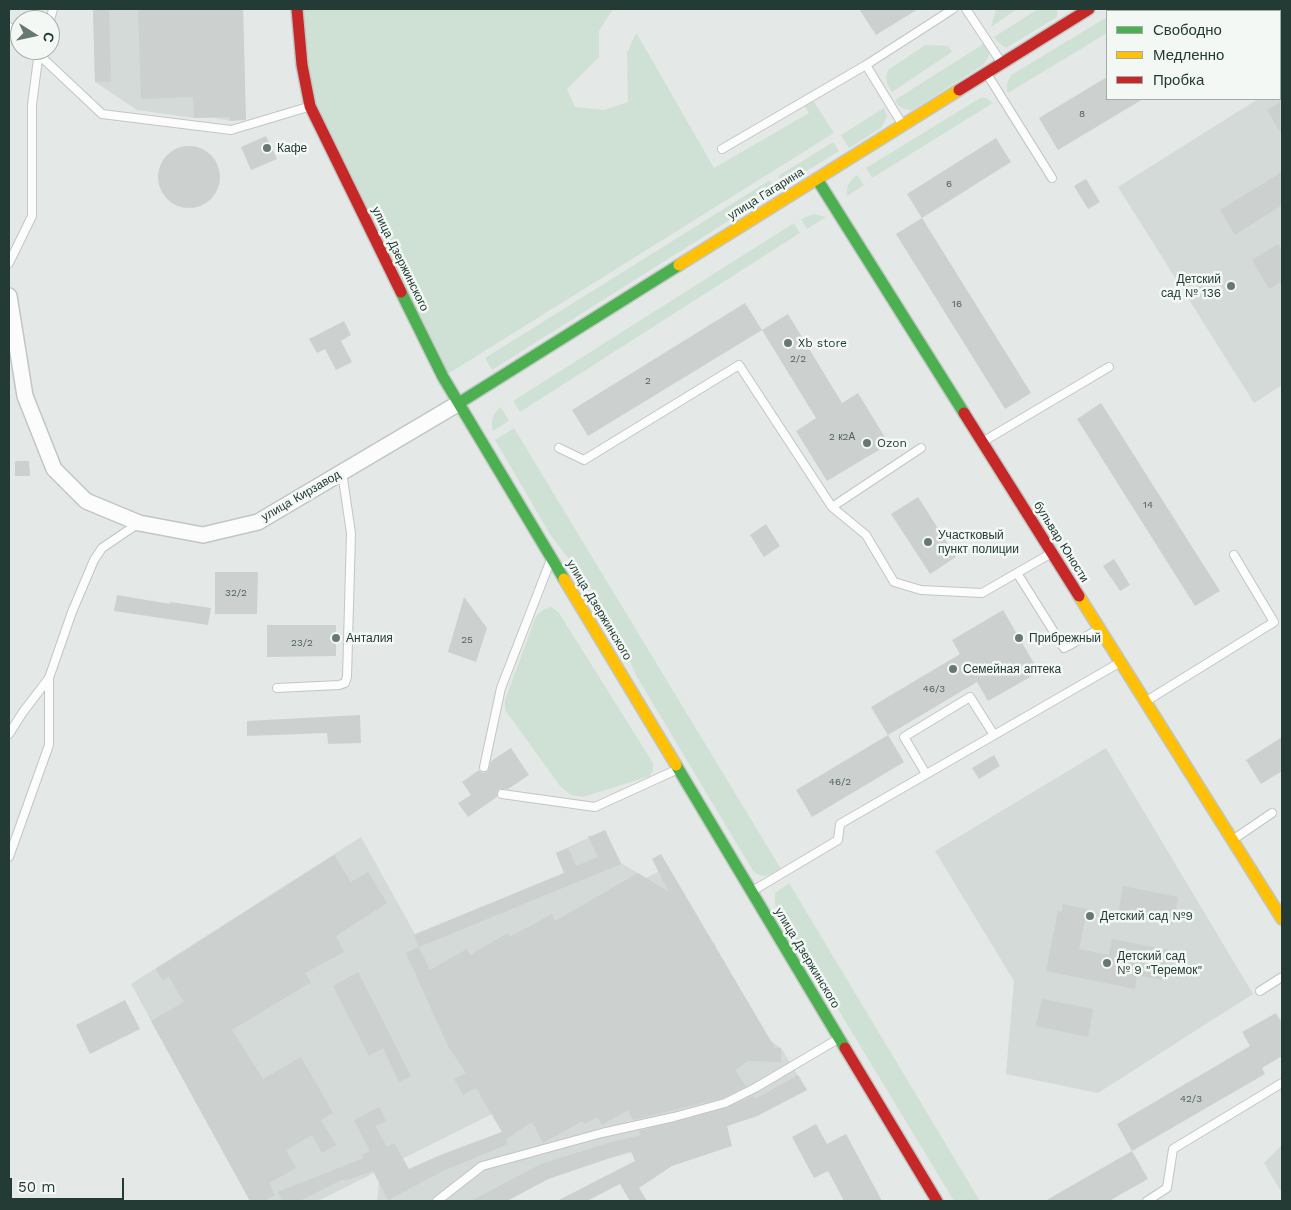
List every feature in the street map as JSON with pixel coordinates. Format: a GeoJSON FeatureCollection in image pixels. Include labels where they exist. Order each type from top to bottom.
{"type":"FeatureCollection","features":[{"type":"Feature","properties":{"kind":"street","name":"улица Дзержинского"},"geometry":{"type":"LineString","coordinates":[[297,9],[302,65],[310,106],[443,377],[937,1201]]}},
{"type":"Feature","properties":{"kind":"street","name":"улица Гагарина"},"geometry":{"type":"LineString","coordinates":[[459,403],[1002,63],[1071,16],[1089,9]]}},
{"type":"Feature","properties":{"kind":"street","name":"бульвар Юности"},"geometry":{"type":"LineString","coordinates":[[817,179],[1282,919]]}},
{"type":"Feature","properties":{"kind":"street","name":"улица Кирзавод"},"geometry":{"type":"LineString","coordinates":[[9,296],[25,396],[54,469],[86,501],[139,523],[203,535],[258,522],[459,403]]}},
{"type":"Feature","properties":{"kind":"lane"},"geometry":{"type":"LineString","coordinates":[[722,148],[866,65],[953,9]]}},
{"type":"Feature","properties":{"kind":"lane"},"geometry":{"type":"LineString","coordinates":[[966,9],[1002,63]]}},
{"type":"Feature","properties":{"kind":"lane"},"geometry":{"type":"LineString","coordinates":[[9,263],[32,216],[32,104],[36,60]]}},
{"type":"Feature","properties":{"kind":"lane"},"geometry":{"type":"LineString","coordinates":[[46,60],[102,114],[231,130],[310,106]]}},
{"type":"Feature","properties":{"kind":"lane"},"geometry":{"type":"LineString","coordinates":[[866,65],[903,125]]}},
{"type":"Feature","properties":{"kind":"lane"},"geometry":{"type":"LineString","coordinates":[[986,73],[1052,178]]}},
{"type":"Feature","properties":{"kind":"lane"},"geometry":{"type":"LineString","coordinates":[[559,448],[584,460],[739,365],[832,507],[866,535],[894,582],[905,587],[921,590],[982,593],[1052,553]]}},
{"type":"Feature","properties":{"kind":"lane"},"geometry":{"type":"LineString","coordinates":[[983,442],[1108,367]]}},
{"type":"Feature","properties":{"kind":"lane"},"geometry":{"type":"LineString","coordinates":[[832,507],[921,448]]}},
{"type":"Feature","properties":{"kind":"lane"},"geometry":{"type":"LineString","coordinates":[[277,688],[338,685],[345,683],[347,677],[351,533],[342,472]]}},
{"type":"Feature","properties":{"kind":"lane"},"geometry":{"type":"LineString","coordinates":[[9,734],[48,678],[72,612],[94,560],[102,548],[139,523]]}},
{"type":"Feature","properties":{"kind":"lane"},"geometry":{"type":"LineString","coordinates":[[1146,702],[1274,622],[1234,555]]}},
{"type":"Feature","properties":{"kind":"lane"},"geometry":{"type":"LineString","coordinates":[[484,767],[500,688],[551,558]]}},
{"type":"Feature","properties":{"kind":"lane"},"geometry":{"type":"LineString","coordinates":[[1017,573],[1064,648],[1100,629]]}},
{"type":"Feature","properties":{"kind":"lane"},"geometry":{"type":"LineString","coordinates":[[752,892],[838,840],[840,824],[1121,662]]}},
{"type":"Feature","properties":{"kind":"lane"},"geometry":{"type":"LineString","coordinates":[[9,857],[49,745],[48,678]]}},
{"type":"Feature","properties":{"kind":"lane"},"geometry":{"type":"LineString","coordinates":[[926,774],[904,737],[970,698],[994,735]]}},
{"type":"Feature","properties":{"kind":"lane"},"geometry":{"type":"LineString","coordinates":[[502,794],[595,807],[678,769]]}},
{"type":"Feature","properties":{"kind":"lane"},"geometry":{"type":"LineString","coordinates":[[1232,840],[1272,813]]}},
{"type":"Feature","properties":{"kind":"lane"},"geometry":{"type":"LineString","coordinates":[[1260,991],[1282,977]]}},
{"type":"Feature","properties":{"kind":"lane"},"geometry":{"type":"LineString","coordinates":[[437,1201],[482,1166],[582,1138],[674,1117],[726,1102],[755,1088],[839,1038]]}},
{"type":"Feature","properties":{"kind":"lane"},"geometry":{"type":"LineString","coordinates":[[1148,1201],[1167,1188],[1173,1149],[1282,1083]]}},
{"type":"Feature","properties":{"kind":"shaded area"},"geometry":{"type":"Polygon","coordinates":[[[93,9],[243,9],[245,91],[229,92],[230,121],[210,117],[194,118],[137,110],[95,82],[93,9]]]}},
{"type":"Feature","properties":{"kind":"shaded area","name":"Детский сад № 136"},"geometry":{"type":"Polygon","coordinates":[[[1281,84],[1282,385],[1254,403],[1118,187],[1256,100],[1281,100],[1281,84]]]}},
{"type":"Feature","properties":{"kind":"shaded area","name":"Детский сад №9"},"geometry":{"type":"Polygon","coordinates":[[[1106,748],[1253,994],[1098,1093],[1006,1074],[1014,981],[935,851],[1106,748]]]}},
{"type":"Feature","properties":{"kind":"shaded area"},"geometry":{"type":"Polygon","coordinates":[[[605,830],[621,863],[646,878],[668,867],[770,1040],[781,1048],[807,1090],[757,1116],[697,1136],[606,1159],[548,1179],[507,1201],[377,1201],[379,1182],[443,1154],[502,1132],[492,1114],[318,1201],[250,1201],[131,984],[361,837],[415,934],[564,873],[556,853],[605,830]]]}},
{"type":"Feature","properties":{"kind":"shaded area"},"geometry":{"type":"Polygon","coordinates":[[[1282,1145],[1282,1193],[1264,1163],[1282,1145]]]}},
{"type":"Feature","properties":{"kind":"green space"},"geometry":{"type":"Polygon","coordinates":[[[297,9],[613,9],[599,31],[599,57],[567,89],[575,107],[604,110],[628,102],[627,53],[637,34],[714,168],[809,113],[802,102],[811,97],[834,133],[443,377],[310,106],[297,9]]]}},
{"type":"Feature","properties":{"kind":"green space"},"geometry":{"type":"Polygon","coordinates":[[[996,9],[1017,9],[991,27],[996,9]]]}},
{"type":"Feature","properties":{"kind":"green space"},"geometry":{"type":"Polygon","coordinates":[[[1038,9],[1057,9],[1057,17],[1006,48],[994,37],[1038,9]]]}},
{"type":"Feature","properties":{"kind":"green space"},"geometry":{"type":"Polygon","coordinates":[[[1106,18],[1106,34],[1008,93],[1007,86],[1011,75],[1106,18]]]}},
{"type":"Feature","properties":{"kind":"green space"},"geometry":{"type":"Polygon","coordinates":[[[985,43],[989,54],[983,65],[913,110],[902,108],[895,100],[985,43]]]}},
{"type":"Feature","properties":{"kind":"green space"},"geometry":{"type":"Polygon","coordinates":[[[925,45],[948,46],[952,52],[892,92],[887,81],[888,70],[925,45]]]}},
{"type":"Feature","properties":{"kind":"green space"},"geometry":{"type":"Polygon","coordinates":[[[980,98],[986,98],[993,103],[872,178],[866,168],[980,98]]]}},
{"type":"Feature","properties":{"kind":"green space"},"geometry":{"type":"Polygon","coordinates":[[[884,108],[887,117],[881,128],[849,148],[841,135],[884,108]]]}},
{"type":"Feature","properties":{"kind":"green space"},"geometry":{"type":"Polygon","coordinates":[[[833,142],[839,151],[784,185],[778,176],[833,142]]]}},
{"type":"Feature","properties":{"kind":"green space"},"geometry":{"type":"Polygon","coordinates":[[[857,175],[864,185],[847,196],[849,184],[857,175]]]}},
{"type":"Feature","properties":{"kind":"green space"},"geometry":{"type":"Polygon","coordinates":[[[770,180],[776,191],[492,370],[485,358],[770,180]]]}},
{"type":"Feature","properties":{"kind":"green space"},"geometry":{"type":"Polygon","coordinates":[[[814,214],[826,217],[807,229],[801,219],[814,214]]]}},
{"type":"Feature","properties":{"kind":"green space"},"geometry":{"type":"Polygon","coordinates":[[[794,223],[800,233],[520,412],[513,401],[794,223]]]}},
{"type":"Feature","properties":{"kind":"green space"},"geometry":{"type":"Polygon","coordinates":[[[501,407],[509,421],[493,431],[493,418],[501,407]]]}},
{"type":"Feature","properties":{"kind":"green space"},"geometry":{"type":"Polygon","coordinates":[[[514,428],[781,869],[764,876],[753,871],[637,677],[616,631],[592,589],[551,536],[495,440],[514,428]]]}},
{"type":"Feature","properties":{"kind":"green space"},"geometry":{"type":"Polygon","coordinates":[[[552,607],[559,613],[653,763],[653,771],[650,776],[583,797],[571,795],[560,786],[505,710],[505,700],[536,616],[544,609],[552,607]]]}},
{"type":"Feature","properties":{"kind":"green space"},"geometry":{"type":"Polygon","coordinates":[[[789,883],[980,1201],[954,1201],[775,905],[775,893],[789,883]]]}},
{"type":"Feature","properties":{"kind":"building"},"geometry":{"type":"Polygon","coordinates":[[[93,9],[109,9],[111,82],[95,82],[93,9]]]}},
{"type":"Feature","properties":{"kind":"building"},"geometry":{"type":"Polygon","coordinates":[[[138,9],[243,9],[246,120],[230,121],[230,117],[194,118],[193,97],[141,99],[138,9]]]}},
{"type":"Feature","properties":{"kind":"building"},"geometry":{"type":"Polygon","coordinates":[[[859,9],[918,9],[876,35],[859,9]]]}},
{"type":"Feature","properties":{"kind":"building"},"geometry":{"type":"Polygon","coordinates":[[[1106,78],[1106,100],[1141,100],[1058,150],[1039,118],[1106,78]]]}},
{"type":"Feature","properties":{"kind":"building"},"geometry":{"type":"Polygon","coordinates":[[[1282,101],[1282,135],[1267,110],[1282,101]]]}},
{"type":"Feature","properties":{"kind":"building"},"geometry":{"type":"Polygon","coordinates":[[[266,136],[277,159],[251,170],[241,147],[266,136]]]}},
{"type":"Feature","properties":{"kind":"building"},"geometry":{"type":"Polygon","coordinates":[[[996,138],[1011,162],[922,218],[907,194],[996,138]]]}},
{"type":"Feature","properties":{"kind":"building"},"geometry":{"type":"Polygon","coordinates":[[[189,146],[201,149],[211,155],[217,165],[220,177],[217,189],[211,199],[201,205],[189,208],[177,205],[167,199],[161,189],[158,177],[161,165],[167,155],[177,149],[189,146]]]}},
{"type":"Feature","properties":{"kind":"building","name":"Детский сад № 136"},"geometry":{"type":"Polygon","coordinates":[[[1282,172],[1282,205],[1235,235],[1220,210],[1282,172]]]}},
{"type":"Feature","properties":{"kind":"building"},"geometry":{"type":"Polygon","coordinates":[[[1086,179],[1100,202],[1088,209],[1074,186],[1086,179]]]}},
{"type":"Feature","properties":{"kind":"building"},"geometry":{"type":"Polygon","coordinates":[[[922,218],[1031,393],[1005,409],[896,234],[922,218]]]}},
{"type":"Feature","properties":{"kind":"building"},"geometry":{"type":"Polygon","coordinates":[[[1278,244],[1282,250],[1282,281],[1269,289],[1252,260],[1278,244]]]}},
{"type":"Feature","properties":{"kind":"building"},"geometry":{"type":"Polygon","coordinates":[[[745,303],[762,330],[588,436],[572,410],[745,303]]]}},
{"type":"Feature","properties":{"kind":"building"},"geometry":{"type":"Polygon","coordinates":[[[788,314],[842,403],[858,393],[889,444],[827,481],[796,431],[816,418],[762,330],[788,314]]]}},
{"type":"Feature","properties":{"kind":"building"},"geometry":{"type":"Polygon","coordinates":[[[344,321],[351,335],[341,341],[352,362],[336,370],[325,349],[317,353],[309,339],[344,321]]]}},
{"type":"Feature","properties":{"kind":"building"},"geometry":{"type":"Polygon","coordinates":[[[1101,403],[1220,591],[1195,606],[1077,419],[1101,403]]]}},
{"type":"Feature","properties":{"kind":"building"},"geometry":{"type":"Polygon","coordinates":[[[15,461],[29,461],[30,476],[15,476],[15,461]]]}},
{"type":"Feature","properties":{"kind":"building","name":"Участковый пункт полиции"},"geometry":{"type":"Polygon","coordinates":[[[918,497],[956,557],[930,574],[891,514],[918,497]]]}},
{"type":"Feature","properties":{"kind":"building"},"geometry":{"type":"Polygon","coordinates":[[[766,524],[780,546],[764,557],[750,535],[766,524]]]}},
{"type":"Feature","properties":{"kind":"building"},"geometry":{"type":"Polygon","coordinates":[[[1114,559],[1130,585],[1120,591],[1103,566],[1114,559]]]}},
{"type":"Feature","properties":{"kind":"building"},"geometry":{"type":"Polygon","coordinates":[[[215,572],[258,572],[257,614],[215,614],[215,572]]]}},
{"type":"Feature","properties":{"kind":"building"},"geometry":{"type":"Polygon","coordinates":[[[117,595],[170,604],[170,602],[211,608],[208,625],[114,611],[117,595]]]}},
{"type":"Feature","properties":{"kind":"building"},"geometry":{"type":"Polygon","coordinates":[[[464,597],[487,628],[476,662],[448,652],[464,597]]]}},
{"type":"Feature","properties":{"kind":"building"},"geometry":{"type":"Polygon","coordinates":[[[1003,610],[1039,672],[988,701],[977,682],[888,735],[871,707],[960,654],[952,640],[1003,610]]]}},
{"type":"Feature","properties":{"kind":"building"},"geometry":{"type":"Polygon","coordinates":[[[267,625],[336,625],[336,656],[267,657],[267,625]]]}},
{"type":"Feature","properties":{"kind":"building"},"geometry":{"type":"Polygon","coordinates":[[[360,715],[361,743],[328,744],[327,733],[247,736],[247,721],[360,715]]]}},
{"type":"Feature","properties":{"kind":"building"},"geometry":{"type":"Polygon","coordinates":[[[888,735],[904,762],[812,817],[796,790],[888,735]]]}},
{"type":"Feature","properties":{"kind":"building"},"geometry":{"type":"Polygon","coordinates":[[[1282,737],[1282,771],[1261,784],[1246,760],[1282,737]]]}},
{"type":"Feature","properties":{"kind":"building"},"geometry":{"type":"Polygon","coordinates":[[[511,748],[529,775],[508,789],[499,789],[497,797],[468,817],[458,803],[471,795],[462,782],[479,770],[483,773],[488,771],[491,761],[511,748]]]}},
{"type":"Feature","properties":{"kind":"building"},"geometry":{"type":"Polygon","coordinates":[[[994,755],[1000,766],[979,779],[972,768],[994,755]]]}},
{"type":"Feature","properties":{"kind":"building"},"geometry":{"type":"Polygon","coordinates":[[[605,830],[621,864],[419,947],[414,935],[564,873],[556,853],[568,848],[576,866],[598,857],[588,836],[605,830]]]}},
{"type":"Feature","properties":{"kind":"building"},"geometry":{"type":"Polygon","coordinates":[[[661,854],[775,1048],[781,1048],[781,1062],[748,1061],[735,1070],[746,1086],[723,1098],[633,1120],[628,1110],[602,1125],[597,1117],[584,1124],[582,1121],[543,1143],[532,1122],[506,1139],[508,1144],[443,1171],[388,1200],[373,1171],[344,1181],[343,1179],[299,1201],[282,1201],[278,1192],[364,1158],[362,1155],[370,1151],[354,1120],[379,1107],[386,1121],[375,1126],[387,1147],[394,1143],[409,1169],[502,1132],[476,1088],[463,1095],[454,1079],[466,1073],[448,1046],[406,953],[419,947],[430,970],[467,949],[470,955],[508,933],[510,937],[552,914],[555,921],[638,873],[669,892],[652,859],[661,854]]]}},
{"type":"Feature","properties":{"kind":"building"},"geometry":{"type":"Polygon","coordinates":[[[334,855],[351,882],[368,872],[387,903],[336,936],[344,952],[305,973],[311,982],[232,1030],[263,1079],[301,1057],[333,1113],[321,1120],[336,1145],[322,1153],[312,1135],[286,1150],[296,1168],[269,1183],[275,1195],[265,1201],[250,1201],[151,1021],[184,1002],[169,977],[163,981],[156,969],[334,855]]]}},
{"type":"Feature","properties":{"kind":"building"},"geometry":{"type":"Polygon","coordinates":[[[1123,886],[1178,897],[1173,925],[1118,914],[1123,886]]]}},
{"type":"Feature","properties":{"kind":"building"},"geometry":{"type":"Polygon","coordinates":[[[1063,904],[1087,909],[1079,949],[1109,955],[1112,939],[1168,950],[1162,980],[1137,975],[1135,989],[1046,971],[1058,911],[1062,912],[1063,904]]]}},
{"type":"Feature","properties":{"kind":"building"},"geometry":{"type":"Polygon","coordinates":[[[358,972],[411,1076],[399,1082],[383,1048],[369,1056],[333,986],[358,972]]]}},
{"type":"Feature","properties":{"kind":"building"},"geometry":{"type":"Polygon","coordinates":[[[1042,999],[1093,1009],[1088,1037],[1036,1026],[1042,999]]]}},
{"type":"Feature","properties":{"kind":"building"},"geometry":{"type":"Polygon","coordinates":[[[125,1000],[140,1029],[90,1054],[76,1025],[125,1000]]]}},
{"type":"Feature","properties":{"kind":"building"},"geometry":{"type":"Polygon","coordinates":[[[1276,1013],[1282,1023],[1282,1056],[1262,1068],[1265,1074],[1132,1151],[1117,1124],[1250,1046],[1242,1032],[1276,1013]]]}},
{"type":"Feature","properties":{"kind":"building"},"geometry":{"type":"Polygon","coordinates":[[[798,1075],[807,1090],[757,1116],[727,1126],[732,1146],[672,1166],[639,1188],[647,1201],[630,1201],[620,1184],[587,1201],[557,1201],[635,1161],[631,1151],[548,1179],[507,1201],[471,1201],[541,1164],[604,1144],[641,1135],[639,1131],[726,1108],[753,1096],[755,1099],[798,1075]]]}},
{"type":"Feature","properties":{"kind":"building"},"geometry":{"type":"Polygon","coordinates":[[[816,1124],[827,1144],[846,1134],[882,1201],[844,1201],[828,1171],[814,1178],[792,1137],[816,1124]]]}},
{"type":"Feature","properties":{"kind":"building"},"geometry":{"type":"Polygon","coordinates":[[[1132,1151],[1148,1179],[1109,1201],[1045,1201],[1132,1151]]]}},
{"type":"Feature","properties":{"kind":"traffic: fast"},"geometry":{"type":"LineString","coordinates":[[817,179],[964,413]]}},
{"type":"Feature","properties":{"kind":"traffic: fast"},"geometry":{"type":"LineString","coordinates":[[459,403],[679,265]]}},
{"type":"Feature","properties":{"kind":"traffic: fast"},"geometry":{"type":"LineString","coordinates":[[401,292],[443,377],[564,579]]}},
{"type":"Feature","properties":{"kind":"traffic: fast"},"geometry":{"type":"LineString","coordinates":[[676,765],[845,1048]]}},
{"type":"Feature","properties":{"kind":"traffic: slow"},"geometry":{"type":"LineString","coordinates":[[679,265],[959,90]]}},
{"type":"Feature","properties":{"kind":"traffic: slow"},"geometry":{"type":"LineString","coordinates":[[564,579],[676,765]]}},
{"type":"Feature","properties":{"kind":"traffic: slow"},"geometry":{"type":"LineString","coordinates":[[1079,596],[1282,919]]}},
{"type":"Feature","properties":{"kind":"traffic: jam"},"geometry":{"type":"LineString","coordinates":[[297,9],[302,65],[310,106],[401,292]]}},
{"type":"Feature","properties":{"kind":"traffic: jam"},"geometry":{"type":"LineString","coordinates":[[959,90],[1089,9]]}},
{"type":"Feature","properties":{"kind":"traffic: jam"},"geometry":{"type":"LineString","coordinates":[[964,413],[1079,596]]}},
{"type":"Feature","properties":{"kind":"traffic: jam"},"geometry":{"type":"LineString","coordinates":[[845,1048],[937,1201]]}},
{"type":"Feature","properties":{"kind":"place","name":"Кафе"},"geometry":{"type":"Point","coordinates":[267,148]}},
{"type":"Feature","properties":{"kind":"place","name":"Детский сад № 136"},"geometry":{"type":"Point","coordinates":[1231,286]}},
{"type":"Feature","properties":{"kind":"place","name":"Xb store"},"geometry":{"type":"Point","coordinates":[788,343]}},
{"type":"Feature","properties":{"kind":"place","name":"Ozon"},"geometry":{"type":"Point","coordinates":[867,443]}},
{"type":"Feature","properties":{"kind":"place","name":"Участковый пункт полиции"},"geometry":{"type":"Point","coordinates":[928,542]}},
{"type":"Feature","properties":{"kind":"place","name":"Анталия"},"geometry":{"type":"Point","coordinates":[336,638]}},
{"type":"Feature","properties":{"kind":"place","name":"Прибрежный"},"geometry":{"type":"Point","coordinates":[1019,638]}},
{"type":"Feature","properties":{"kind":"place","name":"Семейная аптека"},"geometry":{"type":"Point","coordinates":[953,669]}},
{"type":"Feature","properties":{"kind":"place","name":"Детский сад №9"},"geometry":{"type":"Point","coordinates":[1090,916]}},
{"type":"Feature","properties":{"kind":"place","name":"Детский сад № 9 \"Теремок\""},"geometry":{"type":"Point","coordinates":[1107,963]}}]}
